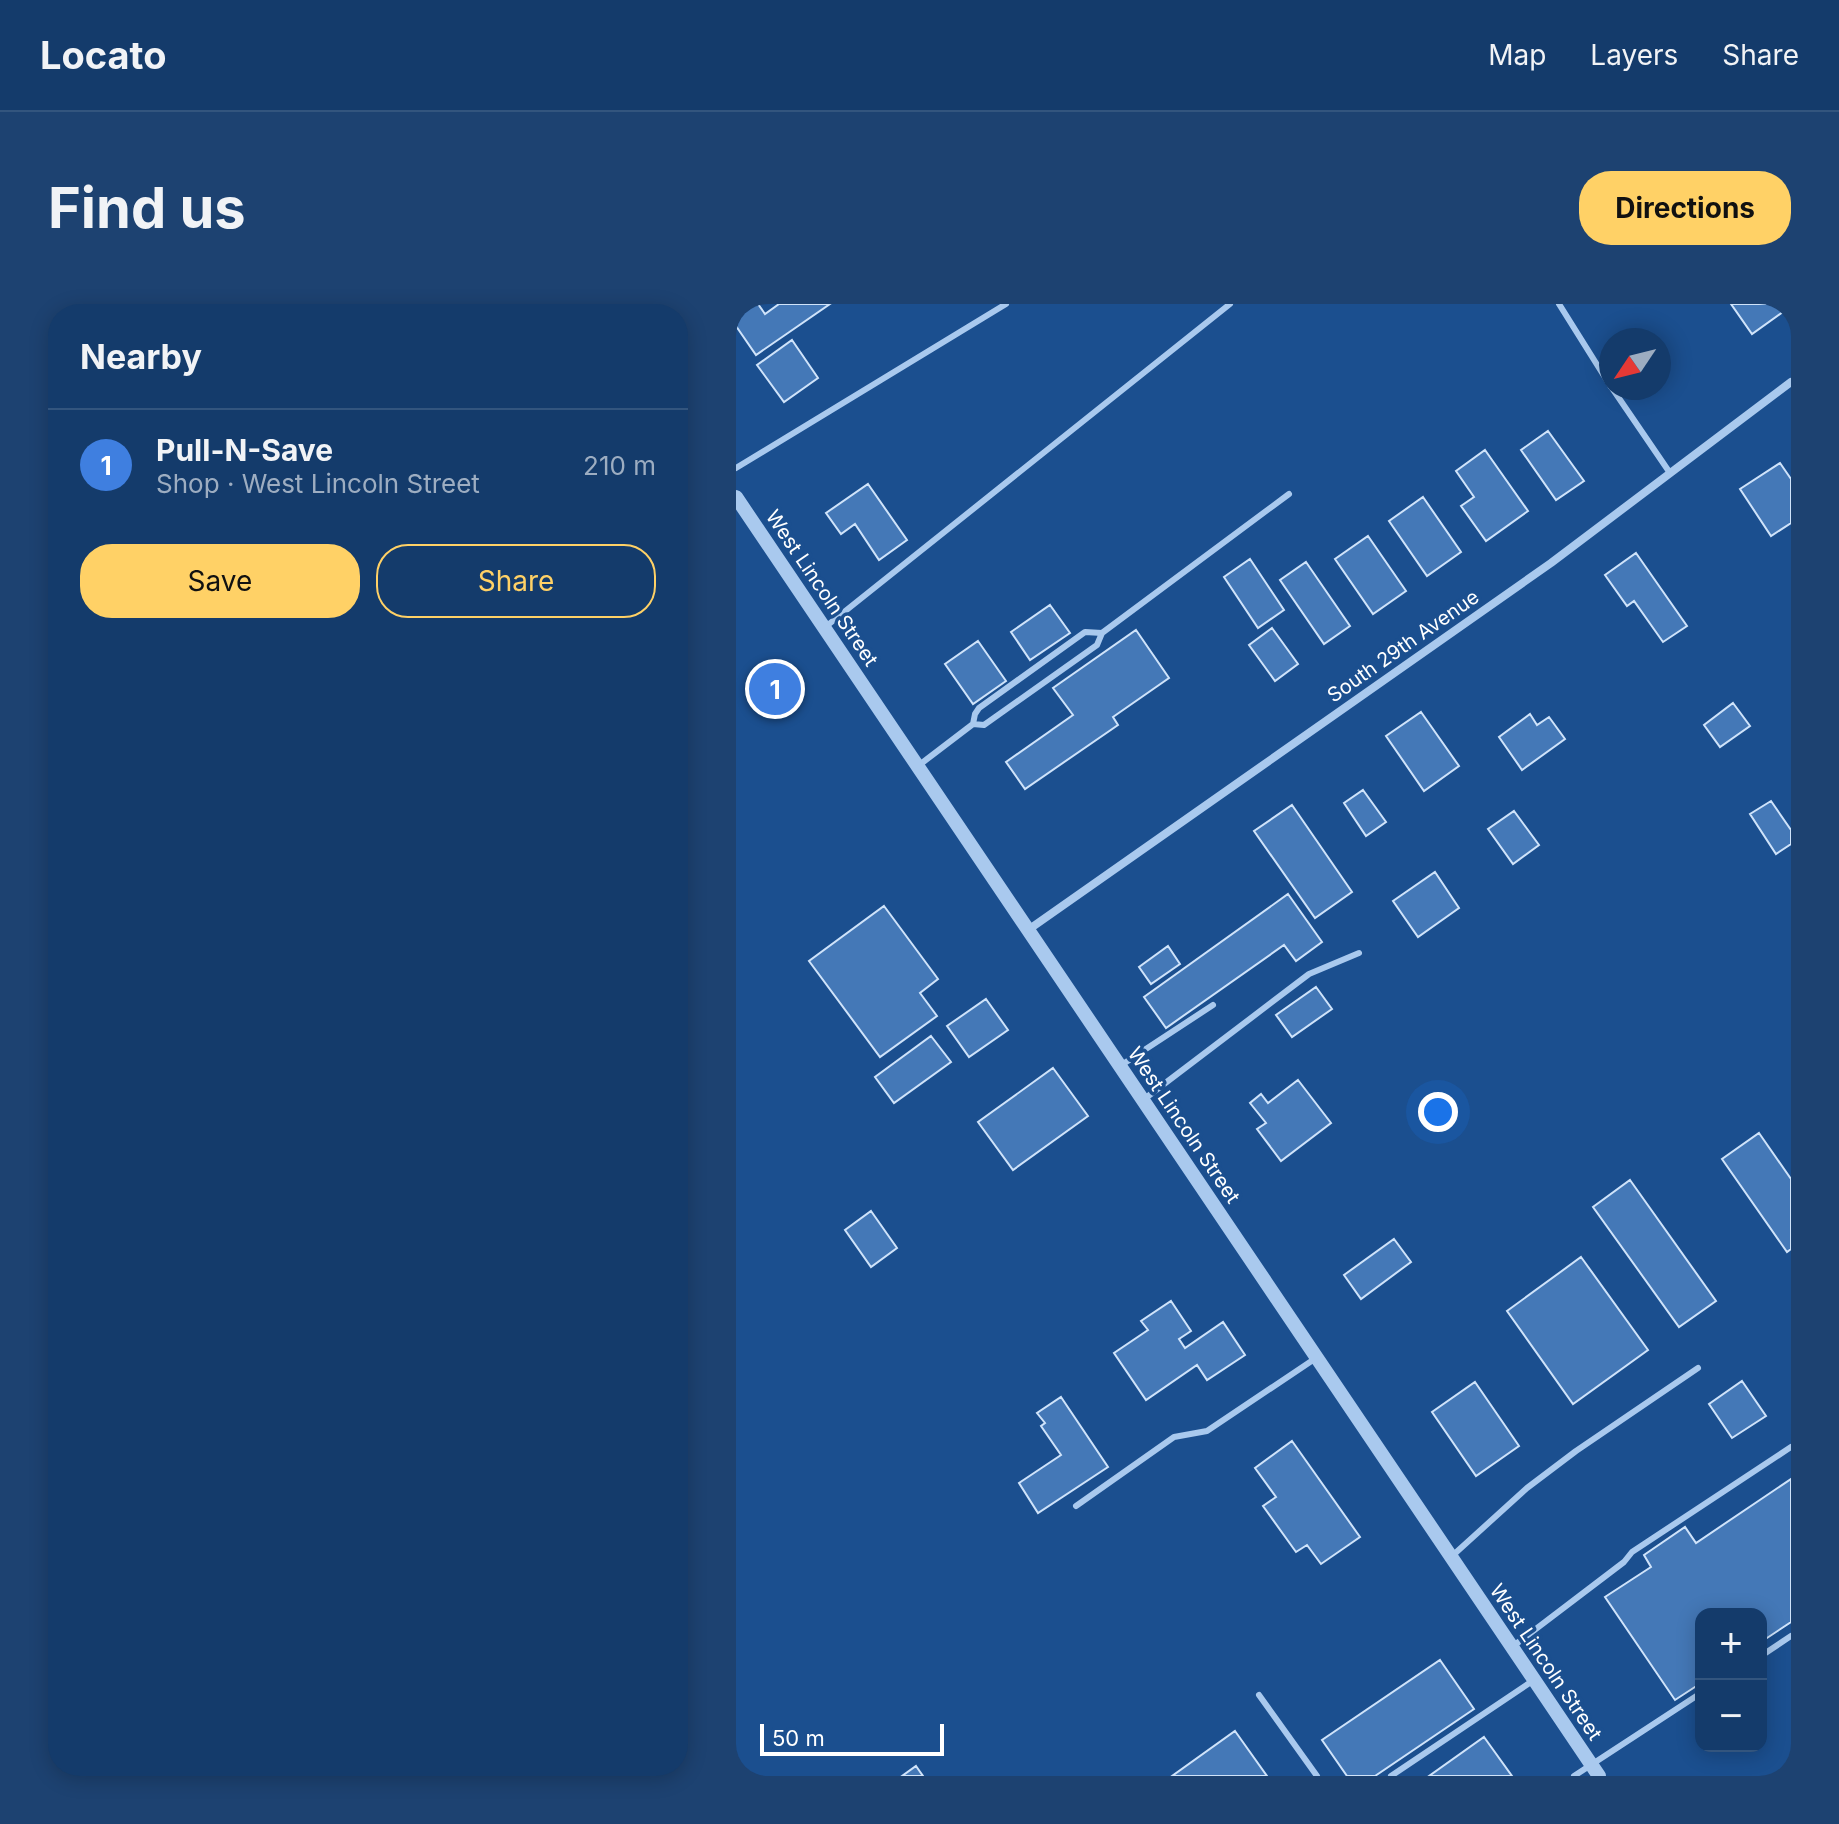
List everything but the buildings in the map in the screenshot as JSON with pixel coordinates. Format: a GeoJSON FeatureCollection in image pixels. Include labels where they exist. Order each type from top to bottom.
{"type":"FeatureCollection","features":[{"type":"Feature","properties":{"kind":"street","name":"South 29th Avenue"},"geometry":{"type":"LineString","coordinates":[[1028,930],[1551,563],[1791,382]]}},
{"type":"Feature","properties":{"kind":"street","name":"West Lincoln Street"},"geometry":{"type":"LineString","coordinates":[[736,497],[1595,1770]]}},
{"type":"Feature","properties":{"kind":"lane"},"geometry":{"type":"LineString","coordinates":[[736,468],[1006,304]]}},
{"type":"Feature","properties":{"kind":"lane"},"geometry":{"type":"LineString","coordinates":[[824,628],[1230,304]]}},
{"type":"Feature","properties":{"kind":"lane"},"geometry":{"type":"LineString","coordinates":[[1559,304],[1599,368]]}},
{"type":"Feature","properties":{"kind":"lane"},"geometry":{"type":"LineString","coordinates":[[1620,400],[1670,473]]}},
{"type":"Feature","properties":{"kind":"lane"},"geometry":{"type":"LineString","coordinates":[[973,724],[984,725],[1097,645],[1102,633],[1289,494]]}},
{"type":"Feature","properties":{"kind":"lane"},"geometry":{"type":"LineString","coordinates":[[918,766],[973,724],[979,708],[1085,632],[1102,633]]}},
{"type":"Feature","properties":{"kind":"lane"},"geometry":{"type":"LineString","coordinates":[[1143,1100],[1309,974],[1359,953]]}},
{"type":"Feature","properties":{"kind":"lane"},"geometry":{"type":"LineString","coordinates":[[1120,1066],[1213,1005]]}},
{"type":"Feature","properties":{"kind":"lane"},"geometry":{"type":"LineString","coordinates":[[1076,1506],[1174,1437],[1207,1431],[1316,1358]]}},
{"type":"Feature","properties":{"kind":"lane"},"geometry":{"type":"LineString","coordinates":[[1451,1557],[1527,1488],[1698,1368]]}},
{"type":"Feature","properties":{"kind":"lane"},"geometry":{"type":"LineString","coordinates":[[1512,1647],[1624,1562],[1632,1552],[1791,1447]]}},
{"type":"Feature","properties":{"kind":"lane"},"geometry":{"type":"LineString","coordinates":[[1767,1652],[1791,1636]]}},
{"type":"Feature","properties":{"kind":"lane"},"geometry":{"type":"LineString","coordinates":[[1391,1776],[1534,1680]]}},
{"type":"Feature","properties":{"kind":"lane"},"geometry":{"type":"LineString","coordinates":[[1259,1695],[1317,1776]]}},
{"type":"Feature","properties":{"kind":"lane"},"geometry":{"type":"LineString","coordinates":[[1574,1776],[1595,1770],[1695,1697]]}},
{"type":"Feature","properties":{"kind":"place","name":"Pull-N-Save"},"geometry":{"type":"Point","coordinates":[775,689]}}]}
